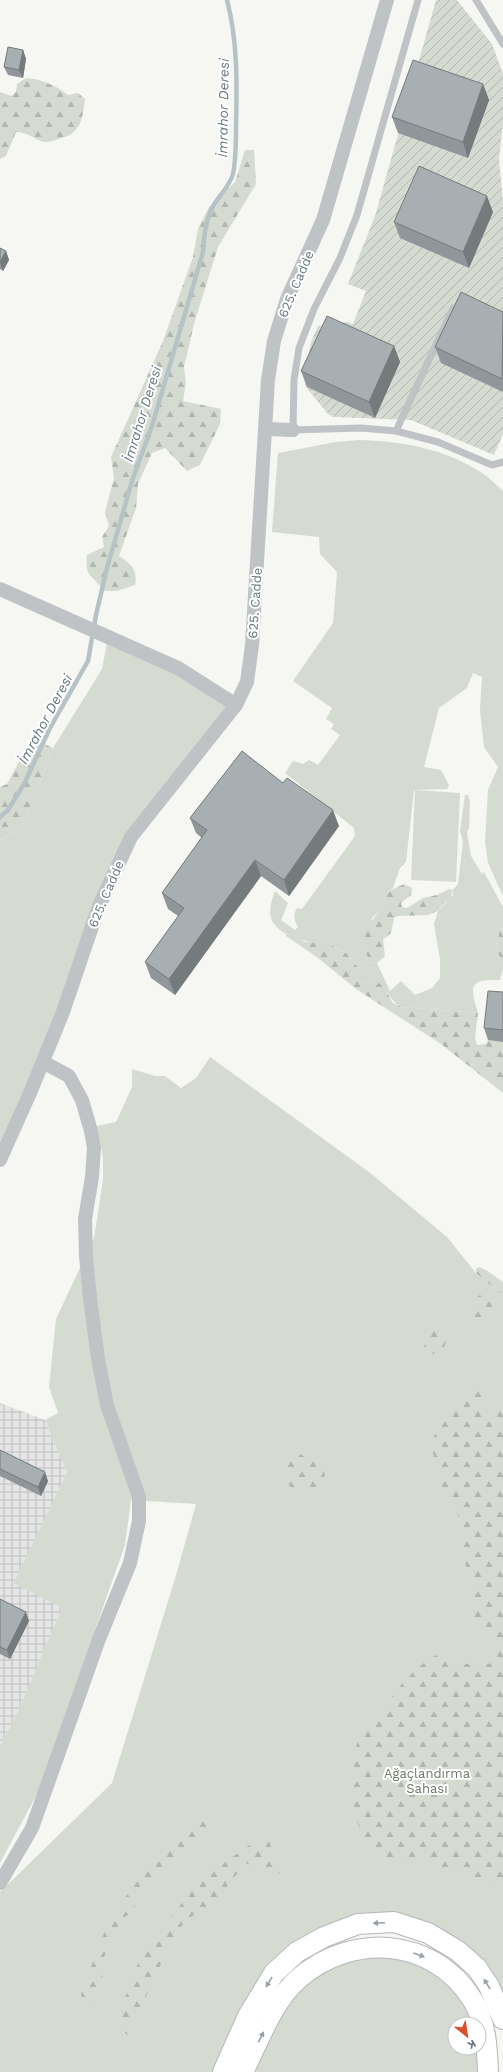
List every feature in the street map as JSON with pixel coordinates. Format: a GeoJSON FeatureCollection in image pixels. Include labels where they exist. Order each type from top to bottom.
{"type":"FeatureCollection","features":[{"type":"Feature","properties":{"kind":"street","name":"625. Cadde"},"geometry":{"type":"LineString","coordinates":[[0,1160],[63,1012],[99,906],[131,837],[236,705],[247,682],[252,645],[268,380],[274,340],[287,299],[324,220],[386,0]]}},
{"type":"Feature","properties":{"kind":"street"},"geometry":{"type":"LineString","coordinates":[[266,429],[293,430]]}},
{"type":"Feature","properties":{"kind":"street"},"geometry":{"type":"LineString","coordinates":[[0,589],[84,628],[178,668],[236,705]]}},
{"type":"Feature","properties":{"kind":"street"},"geometry":{"type":"LineString","coordinates":[[0,1883],[32,1828],[99,1640],[130,1563],[139,1521],[139,1497],[107,1406],[98,1359],[90,1298],[86,1256],[86,1219],[92,1177],[94,1148],[91,1131],[82,1100],[69,1076],[43,1062]]}},
{"type":"Feature","properties":{"kind":"street"},"geometry":{"type":"LineString","coordinates":[[223,2072],[248,2016],[274,1973],[297,1952],[324,1937],[358,1924],[394,1922],[428,1933],[458,1951],[476,1968],[489,1986],[503,2019]]}},
{"type":"Feature","properties":{"kind":"street"},"geometry":{"type":"LineString","coordinates":[[243,2072],[278,2003],[297,1980],[316,1965],[337,1954],[360,1948],[376,1947],[411,1952],[431,1960],[447,1970],[457,1980],[472,1999],[486,2032],[488,2072]]}},
{"type":"Feature","properties":{"kind":"lane"},"geometry":{"type":"LineString","coordinates":[[418,0],[357,215],[340,258],[314,309],[299,348],[294,380],[293,430],[361,428],[396,431],[438,442],[492,465],[503,462]]}},
{"type":"Feature","properties":{"kind":"lane"},"geometry":{"type":"LineString","coordinates":[[476,0],[503,44]]}},
{"type":"Feature","properties":{"kind":"lane"},"geometry":{"type":"LineString","coordinates":[[396,431],[453,308]]}},
{"type":"Feature","properties":{"kind":"shaded area"},"geometry":{"type":"Polygon","coordinates":[[[0,1403],[45,1420],[67,1472],[15,1583],[62,1608],[18,1712],[0,1746],[0,1403]]]}},
{"type":"Feature","properties":{"kind":"green space"},"geometry":{"type":"Polygon","coordinates":[[[436,0],[457,0],[492,44],[503,74],[503,122],[499,159],[503,201],[503,434],[494,455],[411,420],[334,417],[328,414],[306,387],[304,378],[311,342],[318,326],[345,322],[353,324],[366,291],[348,284],[375,216],[436,0]]]}},
{"type":"Feature","properties":{"kind":"green space"},"geometry":{"type":"Polygon","coordinates":[[[26,78],[48,83],[68,95],[78,93],[85,99],[82,119],[80,125],[72,133],[50,141],[44,142],[24,133],[16,132],[6,156],[0,159],[0,92],[12,96],[16,92],[17,84],[26,78]]]}},
{"type":"Feature","properties":{"kind":"green space"},"geometry":{"type":"Polygon","coordinates":[[[245,150],[254,150],[256,184],[218,247],[194,324],[184,367],[186,383],[183,401],[221,409],[220,424],[200,465],[187,471],[165,448],[152,453],[138,484],[136,508],[119,556],[133,568],[136,579],[135,585],[117,591],[104,591],[90,576],[86,562],[87,555],[104,547],[102,537],[109,526],[105,512],[114,478],[111,457],[163,341],[193,257],[198,229],[209,207],[235,182],[245,150]]]}},
{"type":"Feature","properties":{"kind":"green space"},"geometry":{"type":"Polygon","coordinates":[[[359,440],[391,442],[439,452],[482,473],[503,491],[503,896],[488,863],[485,842],[488,790],[498,767],[484,747],[480,710],[482,677],[473,673],[467,688],[439,708],[424,767],[441,770],[449,785],[447,789],[414,790],[406,862],[400,868],[393,888],[389,891],[380,910],[372,918],[370,962],[377,963],[390,991],[401,981],[415,995],[432,988],[440,978],[440,959],[434,924],[438,911],[453,895],[453,890],[458,884],[463,841],[460,831],[465,795],[468,795],[470,802],[469,828],[467,832],[471,856],[482,874],[484,872],[503,907],[503,928],[498,930],[499,936],[496,946],[500,957],[503,957],[503,969],[500,980],[482,981],[474,986],[473,990],[478,1013],[401,1007],[395,1003],[383,988],[364,975],[344,952],[331,946],[296,938],[289,933],[286,934],[275,925],[270,915],[271,904],[275,891],[288,903],[281,920],[295,930],[298,927],[294,918],[297,908],[302,909],[355,836],[354,828],[285,773],[293,761],[303,764],[309,760],[318,765],[340,735],[331,729],[334,724],[326,719],[332,708],[293,681],[333,623],[337,572],[320,554],[319,537],[272,532],[278,453],[336,442],[359,440]]]}},
{"type":"Feature","properties":{"kind":"green space"},"geometry":{"type":"Polygon","coordinates":[[[108,638],[236,705],[131,837],[0,1160],[0,840],[19,830],[27,816],[53,748],[102,669],[108,638]]]}},
{"type":"Feature","properties":{"kind":"green space"},"geometry":{"type":"Polygon","coordinates":[[[34,739],[53,748],[27,816],[19,830],[0,840],[0,787],[7,784],[22,756],[34,739]]]}},
{"type":"Feature","properties":{"kind":"green space"},"geometry":{"type":"Polygon","coordinates":[[[415,790],[460,793],[456,882],[411,880],[415,790]]]}},
{"type":"Feature","properties":{"kind":"green space"},"geometry":{"type":"Polygon","coordinates":[[[404,884],[412,888],[411,895],[401,903],[402,907],[407,908],[423,898],[437,895],[449,889],[453,890],[450,900],[445,902],[438,911],[428,915],[398,916],[394,918],[391,933],[383,940],[385,956],[377,963],[370,962],[364,941],[367,929],[380,909],[389,891],[404,884]]]}},
{"type":"Feature","properties":{"kind":"green space"},"geometry":{"type":"Polygon","coordinates":[[[503,928],[503,957],[500,957],[496,944],[499,936],[498,930],[503,928]]]}},
{"type":"Feature","properties":{"kind":"green space"},"geometry":{"type":"Polygon","coordinates":[[[289,933],[305,942],[329,944],[346,953],[365,976],[382,985],[393,1003],[401,1007],[478,1013],[475,1038],[477,1045],[486,1044],[488,1040],[503,1042],[503,1093],[441,1044],[356,989],[318,958],[286,936],[286,934],[289,933]]]}},
{"type":"Feature","properties":{"kind":"green space"},"geometry":{"type":"Polygon","coordinates":[[[210,1057],[369,1172],[447,1237],[476,1273],[503,1295],[503,2019],[477,1968],[394,1922],[297,1952],[223,2072],[0,2072],[0,1892],[112,1783],[177,1572],[196,1504],[131,1500],[125,1545],[37,1794],[0,1863],[0,1746],[18,1712],[62,1608],[14,1583],[67,1472],[45,1420],[58,1413],[49,1387],[56,1319],[94,1238],[103,1180],[103,1157],[97,1126],[116,1122],[132,1087],[132,1069],[155,1076],[165,1076],[181,1088],[196,1078],[210,1057]]]}},
{"type":"Feature","properties":{"kind":"green space"},"geometry":{"type":"Polygon","coordinates":[[[479,1267],[503,1282],[503,1295],[476,1273],[476,1269],[479,1267]]]}},
{"type":"Feature","properties":{"kind":"green space"},"geometry":{"type":"Polygon","coordinates":[[[480,1295],[489,1297],[494,1306],[493,1318],[477,1320],[469,1314],[472,1303],[480,1295]]]}},
{"type":"Feature","properties":{"kind":"green space"},"geometry":{"type":"Polygon","coordinates":[[[434,1326],[439,1327],[446,1341],[444,1348],[431,1355],[425,1353],[424,1346],[429,1340],[428,1332],[434,1326]]]}},
{"type":"Feature","properties":{"kind":"green space","name":"Ağaçlandırma Sahası"},"geometry":{"type":"Polygon","coordinates":[[[478,1391],[483,1396],[482,1407],[485,1413],[491,1414],[503,1409],[503,1885],[478,1879],[423,1861],[411,1860],[389,1864],[375,1851],[364,1837],[352,1803],[350,1785],[351,1767],[355,1749],[364,1728],[405,1680],[417,1669],[438,1654],[470,1665],[489,1664],[496,1656],[492,1634],[479,1625],[473,1615],[471,1597],[475,1579],[467,1568],[462,1555],[463,1529],[457,1513],[438,1479],[431,1442],[441,1424],[459,1403],[478,1391]]]}},
{"type":"Feature","properties":{"kind":"green space"},"geometry":{"type":"Polygon","coordinates":[[[295,1451],[299,1452],[310,1460],[320,1463],[324,1471],[324,1484],[307,1491],[297,1491],[290,1487],[283,1474],[282,1465],[285,1458],[295,1451]]]}},
{"type":"Feature","properties":{"kind":"green space"},"geometry":{"type":"Polygon","coordinates":[[[204,1813],[211,1817],[212,1824],[172,1860],[170,1869],[162,1878],[144,1891],[134,1904],[136,1910],[126,1916],[102,1961],[102,1977],[90,2007],[84,2005],[81,1994],[102,1937],[115,1912],[150,1867],[204,1813]]]}},
{"type":"Feature","properties":{"kind":"green space"},"geometry":{"type":"Polygon","coordinates":[[[262,1836],[269,1841],[280,1873],[272,1878],[246,1863],[223,1891],[218,1904],[209,1910],[192,1916],[177,1930],[128,2035],[123,2032],[120,2012],[136,1968],[144,1951],[162,1931],[196,1883],[262,1836]]]}},
{"type":"Feature","properties":{"kind":"green space"},"geometry":{"type":"Polygon","coordinates":[[[376,1947],[390,1948],[415,1954],[427,1958],[437,1964],[457,1980],[466,1991],[481,2016],[447,2016],[447,2056],[487,2056],[487,2042],[488,2072],[243,2072],[266,2026],[291,1987],[306,1972],[325,1960],[348,1951],[376,1947]]]}},
{"type":"Feature","properties":{"kind":"building"},"geometry":{"type":"Polygon","coordinates":[[[8,47],[23,50],[19,70],[4,67],[8,47]]]}},
{"type":"Feature","properties":{"kind":"building"},"geometry":{"type":"Polygon","coordinates":[[[413,60],[483,84],[463,142],[392,117],[413,60]]]}},
{"type":"Feature","properties":{"kind":"building"},"geometry":{"type":"Polygon","coordinates":[[[419,166],[487,196],[463,252],[394,222],[419,166]]]}},
{"type":"Feature","properties":{"kind":"building"},"geometry":{"type":"Polygon","coordinates":[[[0,248],[6,251],[0,262],[0,248]]]}},
{"type":"Feature","properties":{"kind":"building"},"geometry":{"type":"Polygon","coordinates":[[[461,292],[503,312],[502,379],[435,347],[461,292]]]}},
{"type":"Feature","properties":{"kind":"building"},"geometry":{"type":"Polygon","coordinates":[[[327,316],[394,346],[369,402],[301,371],[327,316]]]}},
{"type":"Feature","properties":{"kind":"building"},"geometry":{"type":"Polygon","coordinates":[[[242,751],[283,783],[287,778],[333,810],[284,880],[255,860],[169,979],[145,962],[184,908],[162,893],[207,830],[190,818],[242,751]]]}},
{"type":"Feature","properties":{"kind":"building"},"geometry":{"type":"Polygon","coordinates":[[[488,991],[503,992],[503,1030],[484,1028],[488,991]]]}},
{"type":"Feature","properties":{"kind":"building"},"geometry":{"type":"Polygon","coordinates":[[[0,1450],[45,1472],[38,1487],[0,1469],[0,1450]]]}},
{"type":"Feature","properties":{"kind":"building"},"geometry":{"type":"Polygon","coordinates":[[[0,1599],[26,1612],[7,1650],[0,1647],[0,1599]]]}},
{"type":"Feature","properties":{"kind":"waterway","name":"İmrahor Deresi"},"geometry":{"type":"LineString","coordinates":[[0,817],[8,810],[24,784],[50,728],[88,661],[96,615],[107,568],[132,481],[152,426],[203,252],[207,220],[211,210],[229,184],[233,174],[236,145],[236,64],[231,16],[227,0]]}}]}
